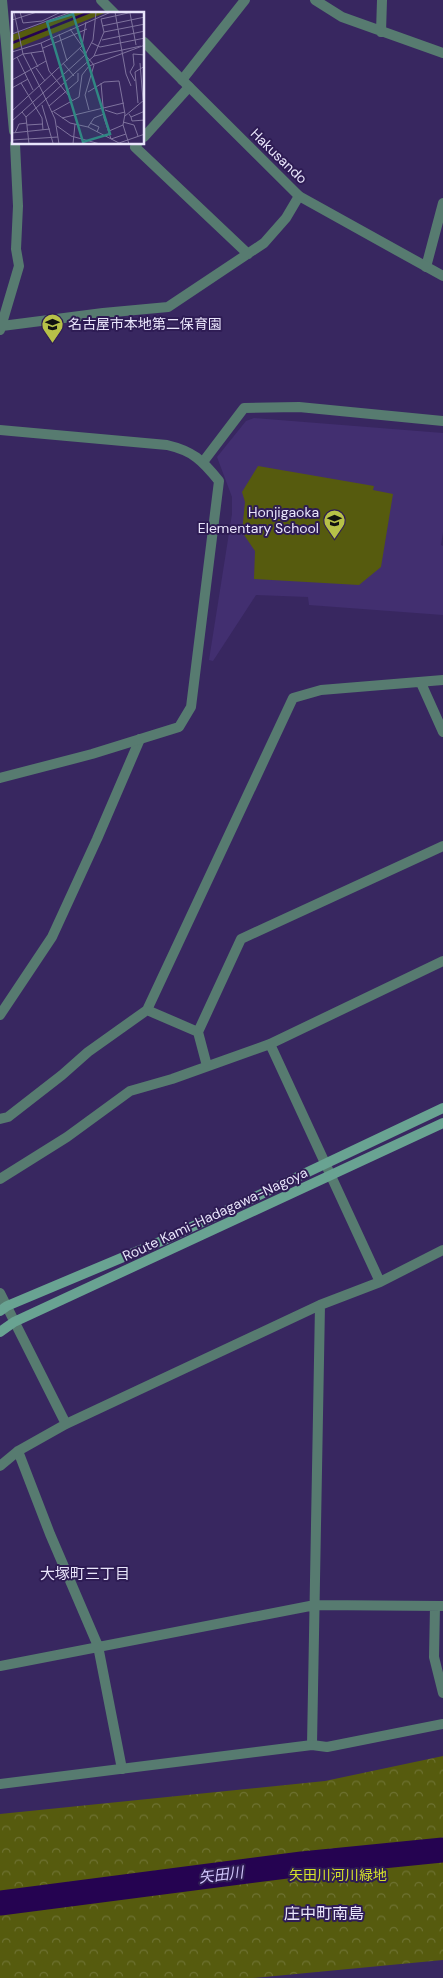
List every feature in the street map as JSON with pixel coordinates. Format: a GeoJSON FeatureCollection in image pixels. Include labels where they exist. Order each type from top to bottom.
{"type":"FeatureCollection","features":[{"type":"Feature","properties":{"kind":"main road","name":"Route Kami-Hadagawa-Nagoya"},"geometry":{"type":"LineString","coordinates":[[3,1309],[164,1240],[443,1108]]}},
{"type":"Feature","properties":{"kind":"main road","name":"Route Kami-Hadagawa-Nagoya"},"geometry":{"type":"LineString","coordinates":[[0,1332],[14,1322],[443,1123]]}},
{"type":"Feature","properties":{"kind":"street"},"geometry":{"type":"LineString","coordinates":[[2,0],[3,39],[12,92]]}},
{"type":"Feature","properties":{"kind":"street"},"geometry":{"type":"LineString","coordinates":[[101,0],[113,12]]}},
{"type":"Feature","properties":{"kind":"street"},"geometry":{"type":"LineString","coordinates":[[145,136],[186,84],[245,0]]}},
{"type":"Feature","properties":{"kind":"street"},"geometry":{"type":"LineString","coordinates":[[315,0],[342,17],[443,53]]}},
{"type":"Feature","properties":{"kind":"street"},"geometry":{"type":"LineString","coordinates":[[381,32],[382,0]]}},
{"type":"Feature","properties":{"kind":"street","name":"Hakusando"},"geometry":{"type":"LineString","coordinates":[[145,45],[300,196],[443,276]]}},
{"type":"Feature","properties":{"kind":"street"},"geometry":{"type":"LineString","coordinates":[[15,145],[18,206],[16,249],[18,266],[1,328],[103,313],[168,307],[264,243],[286,218],[300,196]]}},
{"type":"Feature","properties":{"kind":"street"},"geometry":{"type":"LineString","coordinates":[[136,145],[135,147],[248,254]]}},
{"type":"Feature","properties":{"kind":"street"},"geometry":{"type":"LineString","coordinates":[[426,267],[443,203]]}},
{"type":"Feature","properties":{"kind":"street"},"geometry":{"type":"LineString","coordinates":[[203,462],[244,408],[299,407],[443,421]]}},
{"type":"Feature","properties":{"kind":"street"},"geometry":{"type":"LineString","coordinates":[[0,430],[166,445],[185,450],[203,462],[219,481],[191,707],[179,727],[0,778]]}},
{"type":"Feature","properties":{"kind":"street"},"geometry":{"type":"LineString","coordinates":[[0,1119],[8,1117],[88,1052],[147,1010],[293,698],[327,690],[443,680]]}},
{"type":"Feature","properties":{"kind":"street"},"geometry":{"type":"LineString","coordinates":[[421,683],[443,732]]}},
{"type":"Feature","properties":{"kind":"street"},"geometry":{"type":"LineString","coordinates":[[0,1015],[52,937],[140,739]]}},
{"type":"Feature","properties":{"kind":"street"},"geometry":{"type":"LineString","coordinates":[[208,1066],[198,1032],[240,939],[443,846]]}},
{"type":"Feature","properties":{"kind":"street"},"geometry":{"type":"LineString","coordinates":[[0,1180],[130,1092],[270,1044],[443,961]]}},
{"type":"Feature","properties":{"kind":"street"},"geometry":{"type":"LineString","coordinates":[[147,1010],[198,1032]]}},
{"type":"Feature","properties":{"kind":"street"},"geometry":{"type":"LineString","coordinates":[[270,1044],[380,1282]]}},
{"type":"Feature","properties":{"kind":"street"},"geometry":{"type":"LineString","coordinates":[[0,1466],[18,1451],[66,1424],[320,1305],[380,1282],[443,1250]]}},
{"type":"Feature","properties":{"kind":"street"},"geometry":{"type":"LineString","coordinates":[[0,1294],[3,1309],[14,1322],[66,1424]]}},
{"type":"Feature","properties":{"kind":"street"},"geometry":{"type":"LineString","coordinates":[[312,1745],[320,1305]]}},
{"type":"Feature","properties":{"kind":"street"},"geometry":{"type":"LineString","coordinates":[[18,1451],[50,1534],[98,1646],[122,1769]]}},
{"type":"Feature","properties":{"kind":"street"},"geometry":{"type":"LineString","coordinates":[[0,1666],[315,1605],[439,1606],[434,1658],[443,1693]]}},
{"type":"Feature","properties":{"kind":"street"},"geometry":{"type":"LineString","coordinates":[[0,1784],[312,1745],[327,1747],[443,1724]]}},
{"type":"Feature","properties":{"kind":"shaded area","name":"Honjigaoka Elementary School"},"geometry":{"type":"Polygon","coordinates":[[[254,418],[443,433],[443,532],[441,545],[443,546],[443,615],[309,605],[308,597],[256,595],[213,661],[209,660],[232,514],[232,497],[217,457],[246,421],[254,418]]]}},
{"type":"Feature","properties":{"kind":"green space"},"geometry":{"type":"Polygon","coordinates":[[[258,466],[374,486],[373,490],[393,494],[381,567],[359,585],[254,579],[255,551],[242,532],[245,502],[242,492],[258,466]]]}},
{"type":"Feature","properties":{"kind":"green space","name":"矢田川河川緑地"},"geometry":{"type":"Polygon","coordinates":[[[443,1756],[443,1960],[253,1978],[0,1978],[0,1814],[325,1781],[443,1756]]]}},
{"type":"Feature","properties":{"kind":"waterway","name":"矢田川"},"geometry":{"type":"LineString","coordinates":[[0,1903],[302,1864],[443,1850]]}},
{"type":"Feature","properties":{"kind":"place","name":"名古屋市本地第二保育園"},"geometry":{"type":"Point","coordinates":[52,343]}},
{"type":"Feature","properties":{"kind":"place","name":"Honjigaoka Elementary School"},"geometry":{"type":"Point","coordinates":[335,539]}},
{"type":"Feature","properties":{"kind":"district","name":"大塚町三丁目"},"geometry":{"type":"Point","coordinates":[85,1574]}},
{"type":"Feature","properties":{"kind":"district","name":"庄中町南島"},"geometry":{"type":"Point","coordinates":[324,1913]}}]}
